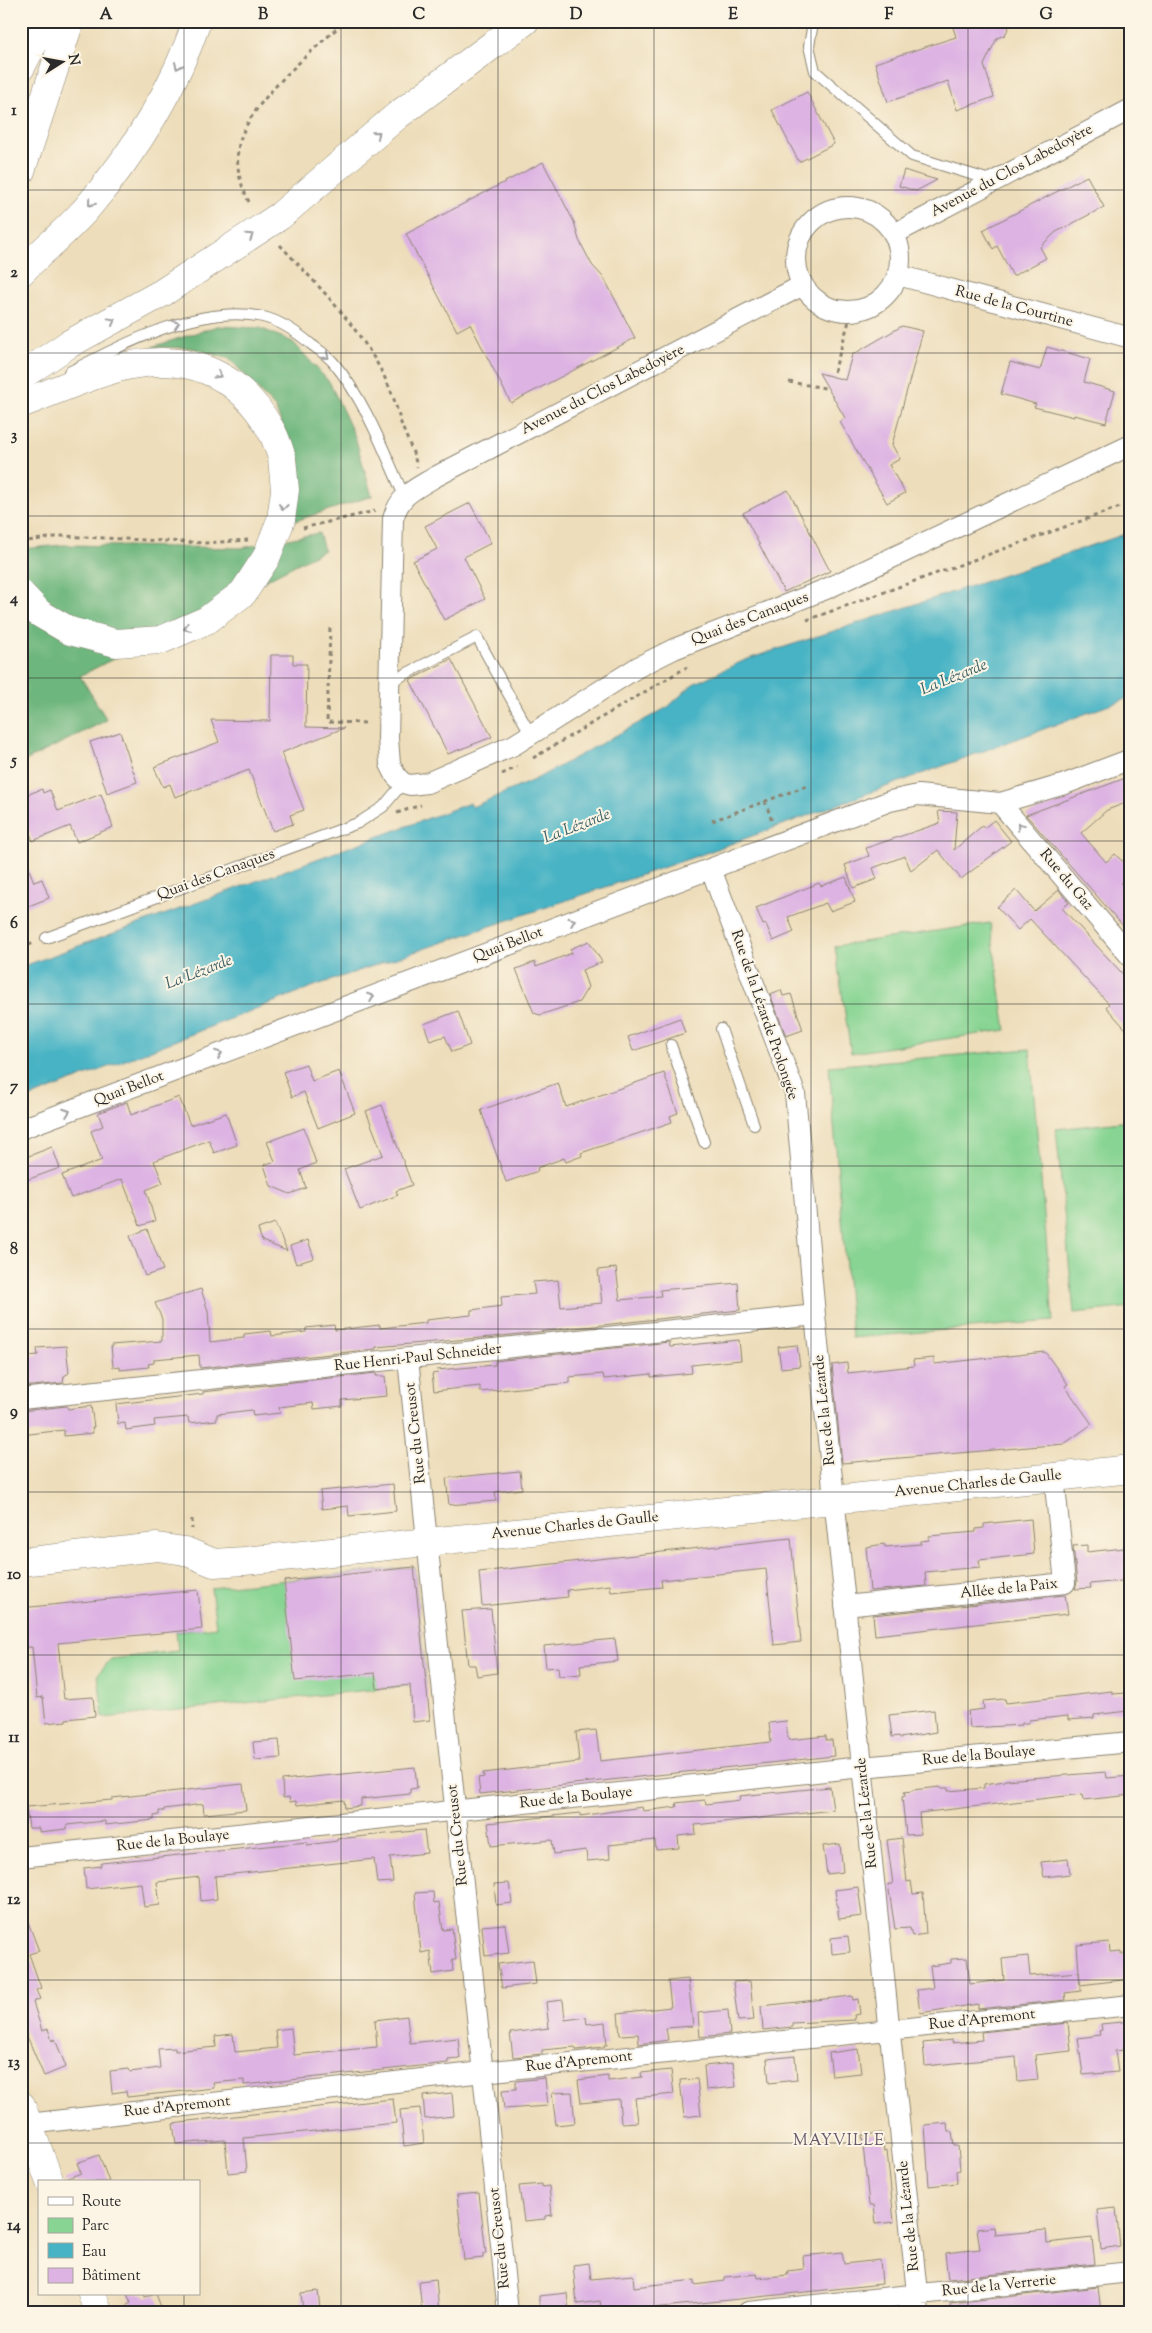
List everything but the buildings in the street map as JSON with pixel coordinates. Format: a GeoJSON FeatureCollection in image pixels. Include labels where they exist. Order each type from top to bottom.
{"type":"FeatureCollection","features":[{"type":"Feature","properties":{"kind":"main road"},"geometry":{"type":"LineString","coordinates":[[21,66],[44,21]]}},
{"type":"Feature","properties":{"kind":"main road"},"geometry":{"type":"LineString","coordinates":[[21,171],[70,21]]}},
{"type":"Feature","properties":{"kind":"main road"},"geometry":{"type":"LineString","coordinates":[[22,271],[86,209],[124,160],[153,114],[174,75],[197,21]]}},
{"type":"Feature","properties":{"kind":"main road"},"geometry":{"type":"LineString","coordinates":[[21,376],[69,344],[162,293],[280,216],[398,115],[525,21]]}},
{"type":"Feature","properties":{"kind":"main road"},"geometry":{"type":"LineString","coordinates":[[21,364],[69,344]]}},
{"type":"Feature","properties":{"kind":"main road"},"geometry":{"type":"LineString","coordinates":[[21,404],[117,369],[165,361],[188,363],[208,369],[230,382],[253,403],[272,430],[282,458],[285,490],[281,520],[266,558],[243,593],[207,620],[161,640],[116,643],[70,631],[39,613],[21,594]]}},
{"type":"Feature","properties":{"kind":"main road","name":"Avenue Charles de Gaulle"},"geometry":{"type":"LineString","coordinates":[[21,1562],[157,1547],[185,1551],[214,1563],[1131,1468]]}},
{"type":"Feature","properties":{"kind":"main road"},"geometry":{"type":"LineString","coordinates":[[25,2114],[49,2180]]}},
{"type":"Feature","properties":{"kind":"main road"},"geometry":{"type":"LineString","coordinates":[[93,2296],[98,2312]]}},
{"type":"Feature","properties":{"kind":"street","name":"Avenue du Clos Labedoyère"},"geometry":{"type":"LineString","coordinates":[[894,234],[1131,108]]}},
{"type":"Feature","properties":{"kind":"street"},"geometry":{"type":"LineString","coordinates":[[851,208],[869,212],[883,221],[894,234],[899,250],[898,275],[885,296],[870,307],[852,311],[835,310],[819,302],[803,285],[798,270],[799,243],[808,227],[821,215],[833,210],[851,208]]}},
{"type":"Feature","properties":{"kind":"street","name":"Rue de la Courtine"},"geometry":{"type":"LineString","coordinates":[[898,275],[1131,338]]}},
{"type":"Feature","properties":{"kind":"street","name":"Avenue du Clos Labedoyère"},"geometry":{"type":"LineString","coordinates":[[407,496],[803,285]]}},
{"type":"Feature","properties":{"kind":"street","name":"Quai des Canaques"},"geometry":{"type":"LineString","coordinates":[[402,783],[410,785],[427,783],[514,745],[638,667],[674,649],[826,589],[1131,445]]}},
{"type":"Feature","properties":{"kind":"street"},"geometry":{"type":"LineString","coordinates":[[402,783],[390,764],[388,747],[393,526],[407,496]]}},
{"type":"Feature","properties":{"kind":"street"},"geometry":{"type":"LineString","coordinates":[[1000,803],[1065,784],[1131,759]]}},
{"type":"Feature","properties":{"kind":"street","name":"Quai Bellot"},"geometry":{"type":"LineString","coordinates":[[21,1129],[890,801],[918,795],[1000,803]]}},
{"type":"Feature","properties":{"kind":"street","name":"Rue du Gaz"},"geometry":{"type":"LineString","coordinates":[[1000,803],[1131,957]]}},
{"type":"Feature","properties":{"kind":"street","name":"Rue de la Lézarde Prolongée"},"geometry":{"type":"LineString","coordinates":[[711,869],[794,1093],[815,1315]]}},
{"type":"Feature","properties":{"kind":"street","name":"Rue Henri-Paul Schneider"},"geometry":{"type":"LineString","coordinates":[[21,1399],[815,1315]]}},
{"type":"Feature","properties":{"kind":"street","name":"Rue de la Lézarde"},"geometry":{"type":"LineString","coordinates":[[815,1315],[918,2303]]}},
{"type":"Feature","properties":{"kind":"street","name":"Rue du Creusot"},"geometry":{"type":"LineString","coordinates":[[408,1359],[508,2312]]}},
{"type":"Feature","properties":{"kind":"street","name":"Allée de la Paix"},"geometry":{"type":"LineString","coordinates":[[845,1606],[1065,1583],[1054,1476]]}},
{"type":"Feature","properties":{"kind":"street","name":"Rue de la Boulaye"},"geometry":{"type":"LineString","coordinates":[[21,1857],[862,1767],[1131,1742]]}},
{"type":"Feature","properties":{"kind":"street","name":"Rue d'Apremont"},"geometry":{"type":"LineString","coordinates":[[25,2114],[483,2072],[1131,2005]]}},
{"type":"Feature","properties":{"kind":"street","name":"Rue de la Verrerie"},"geometry":{"type":"LineString","coordinates":[[748,2312],[918,2303],[1131,2272]]}},
{"type":"Feature","properties":{"kind":"lane"},"geometry":{"type":"LineString","coordinates":[[813,23],[809,46],[815,71],[912,156],[994,181]]}},
{"type":"Feature","properties":{"kind":"lane"},"geometry":{"type":"LineString","coordinates":[[21,396],[146,334],[190,320],[225,315],[263,317],[297,332],[332,361],[354,392],[407,496]]}},
{"type":"Feature","properties":{"kind":"lane"},"geometry":{"type":"LineString","coordinates":[[390,682],[477,637],[531,734]]}},
{"type":"Feature","properties":{"kind":"lane","name":"Quai des Canaques"},"geometry":{"type":"LineString","coordinates":[[46,938],[358,824],[383,807],[402,783]]}},
{"type":"Feature","properties":{"kind":"lane"},"geometry":{"type":"LineString","coordinates":[[721,1030],[754,1125]]}},
{"type":"Feature","properties":{"kind":"lane"},"geometry":{"type":"LineString","coordinates":[[671,1045],[704,1142]]}},
{"type":"Feature","properties":{"kind":"path"},"geometry":{"type":"LineString","coordinates":[[249,202],[241,184],[238,168],[238,149],[245,128],[260,104],[345,21]]}},
{"type":"Feature","properties":{"kind":"path"},"geometry":{"type":"LineString","coordinates":[[280,245],[340,309],[373,356],[392,394],[415,456],[407,496],[300,529]]}},
{"type":"Feature","properties":{"kind":"path"},"geometry":{"type":"LineString","coordinates":[[834,372],[852,311]]}},
{"type":"Feature","properties":{"kind":"path"},"geometry":{"type":"LineString","coordinates":[[790,382],[825,388]]}},
{"type":"Feature","properties":{"kind":"path","name":"Quai des Canaques"},"geometry":{"type":"LineString","coordinates":[[805,620],[961,566],[1131,503]]}},
{"type":"Feature","properties":{"kind":"path"},"geometry":{"type":"LineString","coordinates":[[21,542],[62,536],[206,543],[249,540]]}},
{"type":"Feature","properties":{"kind":"path"},"geometry":{"type":"LineString","coordinates":[[330,628],[327,722],[389,723]]}},
{"type":"Feature","properties":{"kind":"path","name":"Quai des Canaques"},"geometry":{"type":"LineString","coordinates":[[526,762],[695,664]]}},
{"type":"Feature","properties":{"kind":"path"},"geometry":{"type":"LineString","coordinates":[[493,777],[518,766]]}},
{"type":"Feature","properties":{"kind":"path"},"geometry":{"type":"LineString","coordinates":[[712,821],[809,784]]}},
{"type":"Feature","properties":{"kind":"path"},"geometry":{"type":"LineString","coordinates":[[765,801],[774,826]]}},
{"type":"Feature","properties":{"kind":"path"},"geometry":{"type":"LineString","coordinates":[[383,807],[397,813],[423,804]]}},
{"type":"Feature","properties":{"kind":"green space"},"geometry":{"type":"Polygon","coordinates":[[[217,326],[260,328],[293,342],[330,383],[355,437],[372,496],[295,521],[294,453],[275,408],[230,359],[192,348],[152,347],[217,326]]]}},
{"type":"Feature","properties":{"kind":"green space"},"geometry":{"type":"Polygon","coordinates":[[[319,533],[324,550],[80,676],[107,720],[21,763],[21,549],[63,545],[241,548],[319,533]]]}},
{"type":"Feature","properties":{"kind":"green space"},"geometry":{"type":"Polygon","coordinates":[[[990,923],[1006,1030],[851,1053],[835,946],[990,923]]]}},
{"type":"Feature","properties":{"kind":"green space"},"geometry":{"type":"Polygon","coordinates":[[[1030,1049],[1053,1321],[852,1338],[829,1066],[1030,1049]]]}},
{"type":"Feature","properties":{"kind":"green space"},"geometry":{"type":"Polygon","coordinates":[[[1131,1121],[1131,1307],[1074,1313],[1056,1129],[1131,1121]]]}},
{"type":"Feature","properties":{"kind":"green space"},"geometry":{"type":"Polygon","coordinates":[[[414,1567],[426,1684],[103,1718],[98,1674],[111,1659],[178,1651],[176,1632],[216,1627],[211,1588],[414,1567]]]}},
{"type":"Feature","properties":{"kind":"water","name":"La Lézarde"},"geometry":{"type":"Polygon","coordinates":[[[1131,532],[1131,697],[703,854],[317,985],[21,1101],[21,967],[470,803],[472,807],[536,779],[668,707],[693,684],[745,660],[1131,532]]]}},
{"type":"Feature","properties":{"kind":"district","name":"MAYVILLE"},"geometry":{"type":"Point","coordinates":[839,2141]}}]}
